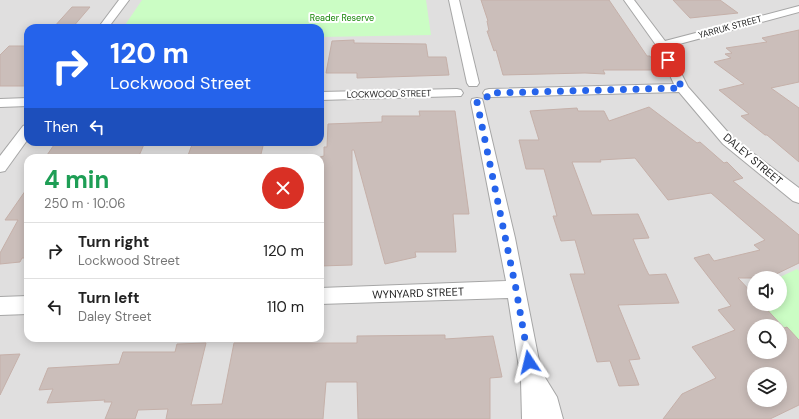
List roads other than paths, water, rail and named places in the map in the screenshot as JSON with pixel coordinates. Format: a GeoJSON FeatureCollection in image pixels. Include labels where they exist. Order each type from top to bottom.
{"type":"FeatureCollection","features":[{"type":"Feature","properties":{"kind":"street"},"geometry":{"type":"LineString","coordinates":[[106,24],[124,0]]}},
{"type":"Feature","properties":{"kind":"street"},"geometry":{"type":"LineString","coordinates":[[454,0],[473,83]]}},
{"type":"Feature","properties":{"kind":"street","name":"DALEY STREET"},"geometry":{"type":"LineString","coordinates":[[630,0],[662,45],[682,88],[728,141],[799,197]]}},
{"type":"Feature","properties":{"kind":"street","name":"YARRUK STREET"},"geometry":{"type":"LineString","coordinates":[[662,45],[799,9]]}},
{"type":"Feature","properties":{"kind":"street"},"geometry":{"type":"LineString","coordinates":[[533,419],[530,406],[532,376],[483,97],[484,86],[473,83],[460,86],[458,93],[464,100],[483,97],[682,88]]}},
{"type":"Feature","properties":{"kind":"street","name":"LOCKWOOD STREET"},"geometry":{"type":"LineString","coordinates":[[324,96],[458,93]]}},
{"type":"Feature","properties":{"kind":"street"},"geometry":{"type":"LineString","coordinates":[[0,102],[24,102]]}},
{"type":"Feature","properties":{"kind":"street"},"geometry":{"type":"LineString","coordinates":[[0,167],[24,134]]}},
{"type":"Feature","properties":{"kind":"street","name":"WYNYARD STREET"},"geometry":{"type":"LineString","coordinates":[[324,296],[516,289]]}},
{"type":"Feature","properties":{"kind":"street"},"geometry":{"type":"LineString","coordinates":[[0,306],[24,305]]}},
{"type":"Feature","properties":{"kind":"street"},"geometry":{"type":"LineString","coordinates":[[532,376],[549,405],[552,419]]}},
{"type":"Feature","properties":{"kind":"park label","name":"Reader Reserve"},"geometry":{"type":"Point","coordinates":[342,18]}}]}
